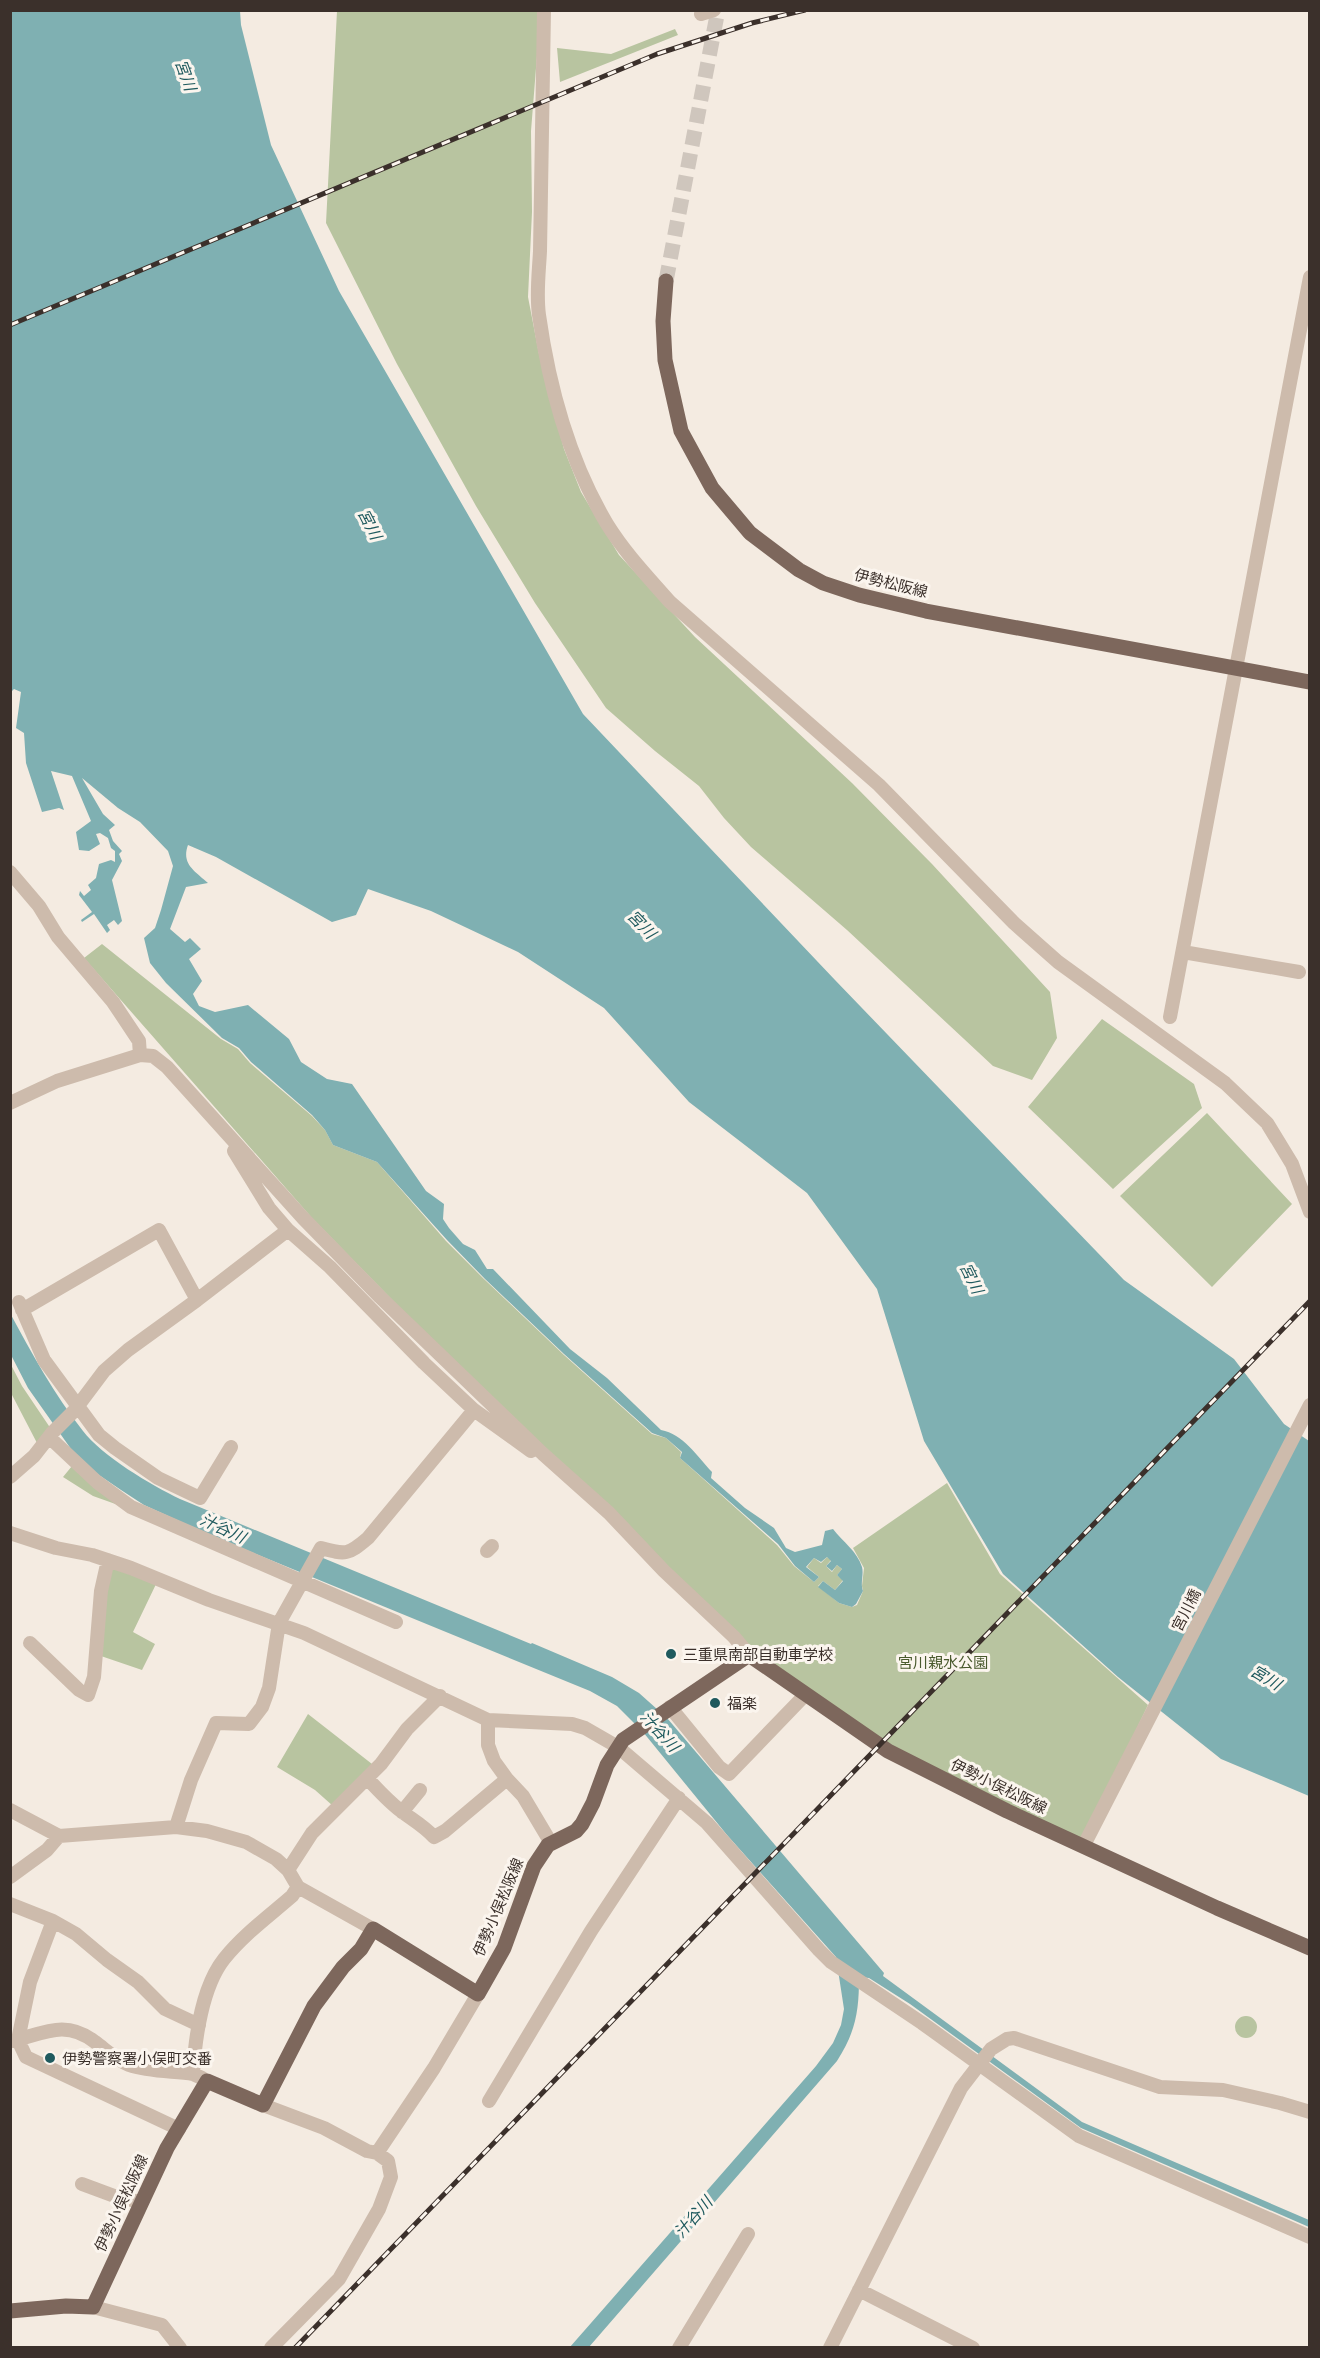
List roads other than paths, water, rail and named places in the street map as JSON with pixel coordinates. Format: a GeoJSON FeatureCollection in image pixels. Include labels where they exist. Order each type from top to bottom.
{"type":"FeatureCollection","features":[{"type":"Feature","properties":{"kind":"main road","name":"伊勢松阪線"},"geometry":{"type":"LineString","coordinates":[[666,281],[663,321],[665,360],[681,431],[712,488],[750,534],[776,554],[823,582],[859,595],[926,611],[1310,682]]}},
{"type":"Feature","properties":{"kind":"main road","name":"伊勢小俣松阪線"},"geometry":{"type":"LineString","coordinates":[[478,1994],[504,1948],[534,1866],[551,1843],[576,1831],[582,1824],[618,1747],[633,1732],[749,1655],[888,1751],[1007,1810],[1217,1908],[1310,1948]]}},
{"type":"Feature","properties":{"kind":"main road"},"geometry":{"type":"LineString","coordinates":[[207,2081],[263,2105],[314,2006],[343,1967],[361,1949],[373,1929],[478,1994]]}},
{"type":"Feature","properties":{"kind":"main road","name":"伊勢小俣松阪線"},"geometry":{"type":"LineString","coordinates":[[93,2307],[167,2148],[207,2081]]}},
{"type":"Feature","properties":{"kind":"main road"},"geometry":{"type":"LineString","coordinates":[[10,2311],[66,2306],[93,2307]]}},
{"type":"Feature","properties":{"kind":"street"},"geometry":{"type":"LineString","coordinates":[[544,10],[539,314],[558,402],[579,468],[607,524],[640,569],[670,602],[879,785],[1014,923],[1058,962],[1225,1083],[1267,1123],[1292,1164],[1310,1212]]}},
{"type":"Feature","properties":{"kind":"street"},"geometry":{"type":"LineString","coordinates":[[702,10],[701,14],[714,10]]}},
{"type":"Feature","properties":{"kind":"street"},"geometry":{"type":"LineString","coordinates":[[1170,1017],[1310,277]]}},
{"type":"Feature","properties":{"kind":"street"},"geometry":{"type":"LineString","coordinates":[[10,872],[39,906],[58,937],[113,1002],[139,1041],[140,1055]]}},
{"type":"Feature","properties":{"kind":"street"},"geometry":{"type":"LineString","coordinates":[[1183,952],[1299,972]]}},
{"type":"Feature","properties":{"kind":"street"},"geometry":{"type":"LineString","coordinates":[[10,1103],[57,1081],[140,1055],[153,1056],[167,1067],[303,1218],[380,1297],[543,1454],[609,1513],[664,1571],[734,1637],[749,1655]]}},
{"type":"Feature","properties":{"kind":"street"},"geometry":{"type":"LineString","coordinates":[[229,1135],[231,1146],[264,1199],[288,1230],[330,1267],[424,1363],[474,1410],[527,1450],[543,1454]]}},
{"type":"Feature","properties":{"kind":"street"},"geometry":{"type":"LineString","coordinates":[[197,1300],[159,1230],[20,1306],[44,1360],[76,1409],[115,1449],[158,1478],[200,1498],[231,1447]]}},
{"type":"Feature","properties":{"kind":"street"},"geometry":{"type":"LineString","coordinates":[[10,1477],[34,1456],[50,1435],[76,1409],[104,1371],[128,1350],[288,1230]]}},
{"type":"Feature","properties":{"kind":"street","name":"宮川橋"},"geometry":{"type":"LineString","coordinates":[[1084,1845],[1310,1406]]}},
{"type":"Feature","properties":{"kind":"street"},"geometry":{"type":"LineString","coordinates":[[176,1827],[191,1780],[216,1723],[249,1724],[262,1707],[269,1688],[279,1623],[321,1548],[338,1553],[352,1552],[368,1538],[474,1410]]}},
{"type":"Feature","properties":{"kind":"street"},"geometry":{"type":"LineString","coordinates":[[50,1435],[97,1482],[131,1507],[396,1622]]}},
{"type":"Feature","properties":{"kind":"street"},"geometry":{"type":"LineString","coordinates":[[10,1533],[56,1548],[108,1560],[209,1600],[279,1623],[488,1720],[572,1724],[585,1728],[618,1747],[707,1823],[831,1962],[922,2023],[1064,2127],[1094,2144],[1310,2237]]}},
{"type":"Feature","properties":{"kind":"street"},"geometry":{"type":"LineString","coordinates":[[30,1642],[79,1690],[88,1695],[94,1677],[100,1591],[108,1560]]}},
{"type":"Feature","properties":{"kind":"street"},"geometry":{"type":"LineString","coordinates":[[668,1708],[719,1767],[729,1774],[806,1694]]}},
{"type":"Feature","properties":{"kind":"street"},"geometry":{"type":"LineString","coordinates":[[288,1870],[312,1833],[381,1764],[407,1729],[440,1696]]}},
{"type":"Feature","properties":{"kind":"street"},"geometry":{"type":"LineString","coordinates":[[488,1720],[488,1744],[494,1761],[523,1796],[551,1843]]}},
{"type":"Feature","properties":{"kind":"street"},"geometry":{"type":"LineString","coordinates":[[367,1778],[385,1798],[423,1825],[434,1837],[446,1831],[507,1779]]}},
{"type":"Feature","properties":{"kind":"street"},"geometry":{"type":"LineString","coordinates":[[402,1812],[420,1790]]}},
{"type":"Feature","properties":{"kind":"street"},"geometry":{"type":"LineString","coordinates":[[489,2101],[591,1931],[679,1798]]}},
{"type":"Feature","properties":{"kind":"street"},"geometry":{"type":"LineString","coordinates":[[10,1810],[59,1836],[176,1827],[207,1831],[253,1844],[288,1870],[298,1887],[373,1929]]}},
{"type":"Feature","properties":{"kind":"street"},"geometry":{"type":"LineString","coordinates":[[10,1877],[47,1850],[59,1836]]}},
{"type":"Feature","properties":{"kind":"street"},"geometry":{"type":"LineString","coordinates":[[193,2074],[199,2025],[207,1991],[223,1960],[240,1941],[292,1896],[298,1887]]}},
{"type":"Feature","properties":{"kind":"street"},"geometry":{"type":"LineString","coordinates":[[10,1904],[53,1921],[88,1943],[138,1982],[165,2009],[199,2025]]}},
{"type":"Feature","properties":{"kind":"street"},"geometry":{"type":"LineString","coordinates":[[14,2040],[30,1982],[53,1921]]}},
{"type":"Feature","properties":{"kind":"street"},"geometry":{"type":"LineString","coordinates":[[377,2153],[437,2063],[478,1994]]}},
{"type":"Feature","properties":{"kind":"street"},"geometry":{"type":"LineString","coordinates":[[14,2040],[44,2032],[70,2029],[87,2036],[108,2053],[129,2065],[193,2074],[207,2081]]}},
{"type":"Feature","properties":{"kind":"street"},"geometry":{"type":"LineString","coordinates":[[830,2348],[961,2088],[991,2049],[1007,2039],[1014,2038],[1161,2087],[1223,2090],[1310,2112]]}},
{"type":"Feature","properties":{"kind":"street"},"geometry":{"type":"LineString","coordinates":[[14,2040],[32,2062],[179,2129]]}},
{"type":"Feature","properties":{"kind":"street"},"geometry":{"type":"LineString","coordinates":[[263,2105],[324,2128],[367,2151],[377,2153],[387,2161],[391,2177],[379,2209],[339,2279],[271,2348]]}},
{"type":"Feature","properties":{"kind":"street"},"geometry":{"type":"LineString","coordinates":[[82,2184],[117,2197],[141,2202]]}},
{"type":"Feature","properties":{"kind":"street"},"geometry":{"type":"LineString","coordinates":[[679,2348],[748,2234]]}},
{"type":"Feature","properties":{"kind":"street"},"geometry":{"type":"LineString","coordinates":[[859,2290],[973,2348]]}},
{"type":"Feature","properties":{"kind":"street"},"geometry":{"type":"LineString","coordinates":[[93,2307],[162,2325],[180,2348]]}},
{"type":"Feature","properties":{"kind":"water","name":"宮川"},"geometry":{"type":"Polygon","coordinates":[[[11,11],[240,11],[241,25],[271,145],[339,291],[583,714],[1124,1280],[1234,1359],[1284,1424],[1309,1441],[1309,1796],[1221,1759],[1118,1677],[1003,1574],[924,1441],[877,1289],[807,1193],[689,1102],[604,1008],[518,952],[431,911],[368,889],[356,915],[332,922],[216,857],[188,845],[186,857],[190,867],[208,883],[186,887],[170,929],[185,942],[190,938],[201,949],[189,959],[202,981],[193,994],[199,1006],[215,1012],[248,1005],[289,1039],[301,1062],[327,1079],[352,1084],[426,1191],[444,1204],[443,1219],[449,1228],[463,1244],[475,1250],[487,1269],[493,1269],[570,1349],[607,1378],[661,1430],[676,1436],[689,1446],[712,1472],[711,1478],[745,1508],[774,1528],[786,1548],[795,1552],[822,1545],[825,1531],[833,1529],[853,1551],[862,1567],[863,1591],[852,1607],[839,1603],[818,1587],[823,1581],[835,1590],[843,1581],[837,1575],[842,1569],[837,1565],[832,1571],[826,1566],[831,1561],[827,1557],[821,1562],[814,1558],[806,1567],[819,1577],[814,1582],[795,1566],[778,1544],[680,1458],[682,1452],[666,1438],[652,1433],[485,1279],[377,1162],[333,1145],[325,1130],[312,1115],[251,1062],[239,1048],[222,1038],[166,983],[150,963],[144,938],[155,928],[161,910],[173,866],[168,851],[140,822],[118,808],[82,778],[103,814],[115,825],[109,830],[113,841],[122,851],[119,854],[122,861],[112,880],[122,921],[118,925],[114,920],[107,925],[110,930],[107,933],[94,914],[82,922],[81,920],[92,912],[79,895],[80,891],[84,896],[91,890],[88,885],[96,878],[99,864],[111,860],[115,862],[115,851],[111,848],[108,838],[100,833],[96,834],[100,844],[89,851],[79,850],[76,832],[91,821],[72,776],[51,771],[64,810],[59,808],[42,812],[26,763],[24,733],[16,728],[21,692],[14,689],[11,692],[11,11]]]}},
{"type":"Feature","properties":{"kind":"water","name":"汁谷川"},"geometry":{"type":"Polygon","coordinates":[[[10,1313],[62,1403],[91,1441],[114,1460],[180,1499],[532,1643],[612,1677],[639,1693],[667,1718],[884,1973],[883,1976],[1082,2122],[1309,2220],[1309,2227],[1081,2128],[910,2004],[869,1978],[859,1977],[855,2020],[837,2061],[589,2347],[570,2347],[816,2066],[833,2043],[841,2025],[844,2009],[836,1957],[727,1835],[643,1732],[617,1706],[590,1691],[212,1536],[144,1505],[96,1473],[71,1449],[28,1388],[11,1355],[10,1313]]]}},
{"type":"Feature","properties":{"kind":"tunnel"},"geometry":{"type":"LineString","coordinates":[[666,281],[718,10]]}},
{"type":"Feature","properties":{"kind":"railway"},"geometry":{"type":"LineString","coordinates":[[10,325],[657,54],[752,23],[805,10]]}},
{"type":"Feature","properties":{"kind":"railway"},"geometry":{"type":"LineString","coordinates":[[295,2348],[1310,1301]]}},
{"type":"Feature","properties":{"kind":"place","name":"三重県南部自動車学校"},"geometry":{"type":"Point","coordinates":[671,1654]}},
{"type":"Feature","properties":{"kind":"place","name":"福楽"},"geometry":{"type":"Point","coordinates":[715,1703]}},
{"type":"Feature","properties":{"kind":"place","name":"伊勢警察署小俣町交番"},"geometry":{"type":"Point","coordinates":[50,2058]}},
{"type":"Feature","properties":{"kind":"park label","name":"宮川親水公園"},"geometry":{"type":"Point","coordinates":[943,1662]}}]}
